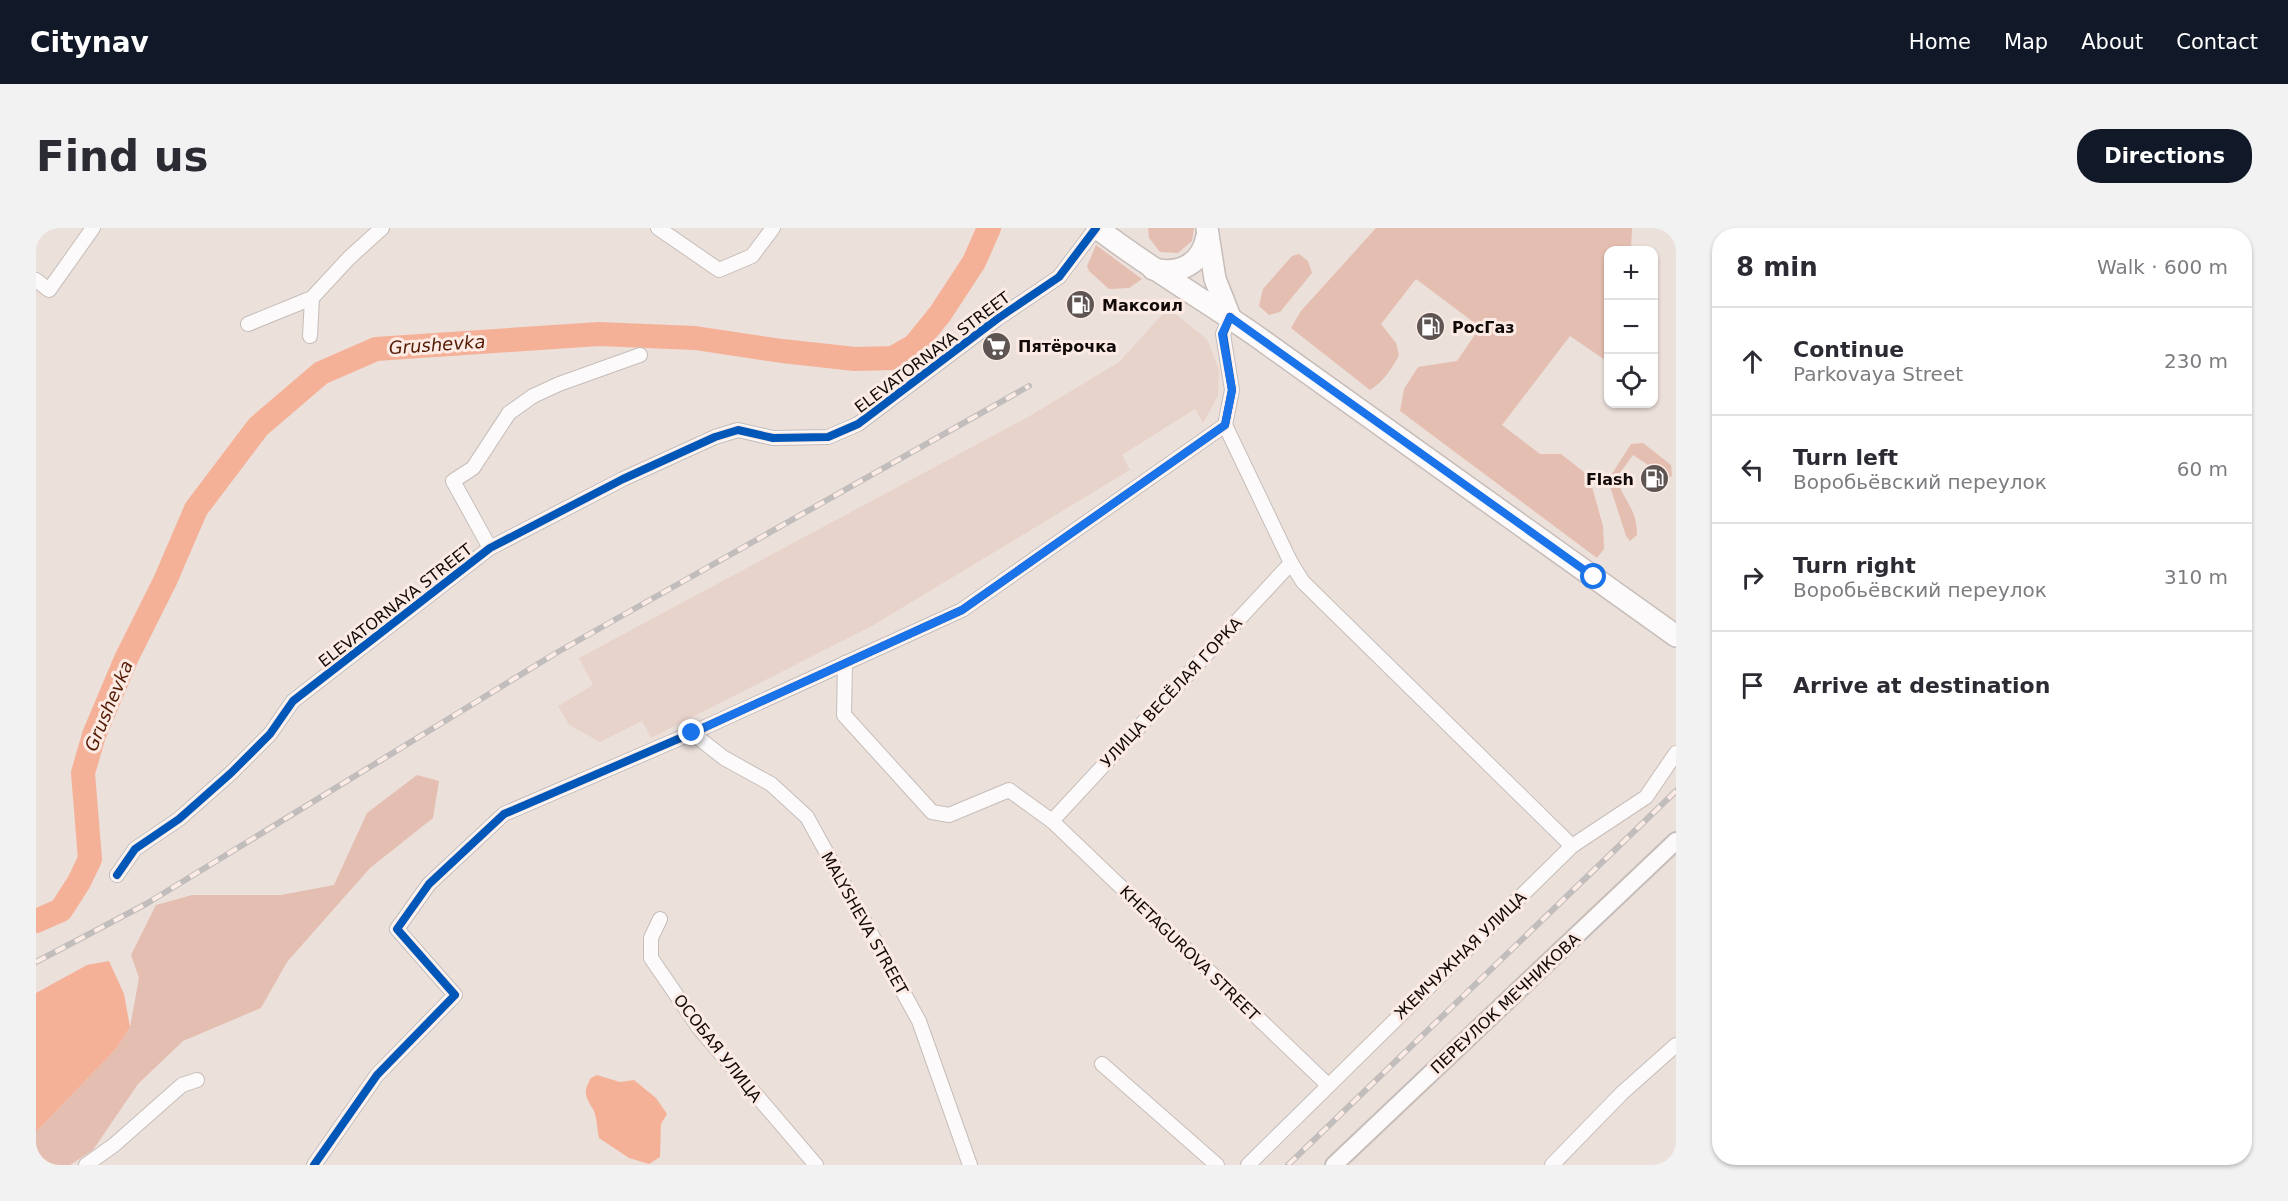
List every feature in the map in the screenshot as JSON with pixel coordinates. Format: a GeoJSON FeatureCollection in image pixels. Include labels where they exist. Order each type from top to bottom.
{"type":"FeatureCollection","features":[{"type":"Feature","properties":{"kind":"main road"},"geometry":{"type":"LineString","coordinates":[[1097,228],[1146,265],[1230,317],[1676,636]]}},
{"type":"Feature","properties":{"kind":"main road"},"geometry":{"type":"LineString","coordinates":[[1129,228],[1131,248],[1146,265],[1168,272],[1183,269],[1196,261],[1205,248],[1207,230]]}},
{"type":"Feature","properties":{"kind":"main road"},"geometry":{"type":"LineString","coordinates":[[1207,230],[1215,279],[1230,317]]}},
{"type":"Feature","properties":{"kind":"street"},"geometry":{"type":"LineString","coordinates":[[36,280],[50,290],[93,228]]}},
{"type":"Feature","properties":{"kind":"street"},"geometry":{"type":"LineString","coordinates":[[248,324],[312,298],[349,258],[382,228]]}},
{"type":"Feature","properties":{"kind":"street"},"geometry":{"type":"LineString","coordinates":[[658,228],[719,270],[752,256],[773,228]]}},
{"type":"Feature","properties":{"kind":"street","name":"ELEVATORNAYA STREET"},"geometry":{"type":"LineString","coordinates":[[117,875],[135,849],[179,819],[231,773],[270,734],[293,701],[490,548],[623,479],[715,437],[738,430],[773,438],[828,437],[858,424],[997,319],[1059,277],[1097,228]]}},
{"type":"Feature","properties":{"kind":"street"},"geometry":{"type":"LineString","coordinates":[[310,336],[312,298]]}},
{"type":"Feature","properties":{"kind":"street"},"geometry":{"type":"LineString","coordinates":[[1230,317],[1222,334],[1232,390],[1225,425],[1291,563],[1303,582],[1572,846]]}},
{"type":"Feature","properties":{"kind":"street","name":"ELEVATORNAYA STREET"},"geometry":{"type":"LineString","coordinates":[[490,548],[453,481],[473,468],[509,413],[559,384],[640,355]]}},
{"type":"Feature","properties":{"kind":"street"},"geometry":{"type":"LineString","coordinates":[[316,1164],[377,1075],[455,995],[397,929],[429,884],[504,814],[692,733],[962,610],[1225,425]]}},
{"type":"Feature","properties":{"kind":"street","name":"УЛИЦА ВЕСЁЛАЯ ГОРКА"},"geometry":{"type":"LineString","coordinates":[[1052,821],[1291,563]]}},
{"type":"Feature","properties":{"kind":"street","name":"KHETAGUROVA STREET"},"geometry":{"type":"LineString","coordinates":[[845,663],[844,715],[932,812],[949,815],[1009,790],[1052,821],[1328,1085]]}},
{"type":"Feature","properties":{"kind":"street","name":"MALYSHEVA STREET"},"geometry":{"type":"LineString","coordinates":[[692,733],[724,758],[771,784],[807,817],[919,1021],[970,1165]]}},
{"type":"Feature","properties":{"kind":"street","name":"ЖЕМЧУЖНАЯ УЛИЦА"},"geometry":{"type":"LineString","coordinates":[[1248,1165],[1572,846],[1646,797],[1676,753]]}},
{"type":"Feature","properties":{"kind":"street","name":"ПЕРЕУЛОК МЕЧНИКОВА"},"geometry":{"type":"LineString","coordinates":[[1334,1165],[1676,841]]}},
{"type":"Feature","properties":{"kind":"street","name":"ОСОБАЯ УЛИЦА"},"geometry":{"type":"LineString","coordinates":[[660,919],[651,938],[651,958],[699,1028],[816,1165]]}},
{"type":"Feature","properties":{"kind":"street"},"geometry":{"type":"LineString","coordinates":[[1552,1165],[1622,1093],[1676,1045]]}},
{"type":"Feature","properties":{"kind":"street"},"geometry":{"type":"LineString","coordinates":[[1102,1064],[1217,1165]]}},
{"type":"Feature","properties":{"kind":"street"},"geometry":{"type":"LineString","coordinates":[[86,1165],[114,1145],[182,1085],[197,1080]]}},
{"type":"Feature","properties":{"kind":"shaded area"},"geometry":{"type":"Polygon","coordinates":[[[1148,228],[1194,228],[1192,241],[1178,253],[1160,252],[1149,238],[1148,228]]]}},
{"type":"Feature","properties":{"kind":"shaded area"},"geometry":{"type":"Polygon","coordinates":[[[1376,228],[1632,228],[1631,246],[1604,246],[1604,359],[1570,336],[1502,425],[1540,454],[1561,454],[1589,476],[1603,526],[1604,549],[1597,558],[1400,411],[1404,389],[1418,367],[1457,361],[1480,327],[1416,279],[1381,324],[1396,343],[1399,355],[1387,375],[1370,390],[1291,328],[1301,311],[1376,228]]]}},
{"type":"Feature","properties":{"kind":"shaded area"},"geometry":{"type":"Polygon","coordinates":[[[1096,245],[1142,279],[1129,288],[1109,289],[1089,271],[1087,266],[1096,245]]]}},
{"type":"Feature","properties":{"kind":"shaded area"},"geometry":{"type":"Polygon","coordinates":[[[1299,254],[1308,261],[1312,273],[1280,312],[1269,315],[1259,306],[1263,289],[1292,256],[1299,254]]]}},
{"type":"Feature","properties":{"kind":"shaded area"},"geometry":{"type":"Polygon","coordinates":[[[1168,308],[1207,339],[1219,370],[1218,396],[1203,423],[1195,409],[1122,455],[1130,470],[872,626],[651,738],[642,721],[600,742],[569,725],[558,706],[593,685],[579,658],[1028,417],[1119,362],[1168,308]]]}},
{"type":"Feature","properties":{"kind":"shaded area"},"geometry":{"type":"Polygon","coordinates":[[[1643,443],[1671,465],[1672,476],[1668,478],[1633,455],[1617,477],[1635,517],[1637,535],[1630,541],[1626,536],[1608,480],[1631,444],[1643,443]]]}},
{"type":"Feature","properties":{"kind":"shaded area"},"geometry":{"type":"Polygon","coordinates":[[[417,775],[439,781],[433,818],[370,868],[287,962],[261,1008],[183,1041],[138,1084],[93,1150],[70,1165],[36,1165],[36,1132],[116,1049],[130,1027],[139,978],[131,955],[156,905],[192,895],[281,895],[334,885],[367,813],[417,775]]]}},
{"type":"Feature","properties":{"kind":"shaded area"},"geometry":{"type":"Polygon","coordinates":[[[109,961],[124,994],[130,1027],[116,1049],[36,1132],[36,993],[87,965],[109,961]]]}},
{"type":"Feature","properties":{"kind":"shaded area"},"geometry":{"type":"Polygon","coordinates":[[[597,1075],[620,1082],[634,1080],[656,1098],[667,1114],[661,1124],[660,1157],[649,1164],[629,1158],[599,1138],[595,1115],[586,1094],[591,1078],[597,1075]]]}},
{"type":"Feature","properties":{"kind":"waterway","name":"Grushevka"},"geometry":{"type":"LineString","coordinates":[[36,921],[61,910],[79,882],[90,859],[83,773],[94,735],[126,659],[165,581],[196,509],[258,427],[321,373],[376,349],[599,334],[695,338],[855,359],[893,358],[914,346],[940,314],[974,262],[989,228]]}},
{"type":"Feature","properties":{"kind":"railway"},"geometry":{"type":"LineString","coordinates":[[36,962],[146,904],[556,653],[1029,386]]}},
{"type":"Feature","properties":{"kind":"railway"},"geometry":{"type":"LineString","coordinates":[[1288,1165],[1676,791]]}},
{"type":"Feature","properties":{"kind":"cycle path"},"geometry":{"type":"LineString","coordinates":[[117,875],[135,849],[179,819],[231,773],[270,734],[293,701],[490,548],[623,479],[715,437],[738,430],[773,438],[828,437],[858,424],[997,319],[1059,277],[1096,228]]}},
{"type":"Feature","properties":{"kind":"cycle path"},"geometry":{"type":"LineString","coordinates":[[314,1165],[377,1075],[455,995],[397,929],[429,884],[504,814],[692,733],[962,610],[1225,425],[1232,390],[1223,334],[1230,317]]}},
{"type":"Feature","properties":{"kind":"place","name":"Максоил"},"geometry":{"type":"Point","coordinates":[1081,305]}},
{"type":"Feature","properties":{"kind":"place","name":"РосГаз"},"geometry":{"type":"Point","coordinates":[1431,327]}},
{"type":"Feature","properties":{"kind":"place","name":"Пятёрочка"},"geometry":{"type":"Point","coordinates":[997,346]}},
{"type":"Feature","properties":{"kind":"place","name":"Flash"},"geometry":{"type":"Point","coordinates":[1655,479]}},
{"type":"Feature","properties":{"kind":"route"},"geometry":{"type":"LineString","coordinates":[[692,733],[962,610],[1225,425],[1232,390],[1222,334],[1230,317],[1594,577]]}}]}
